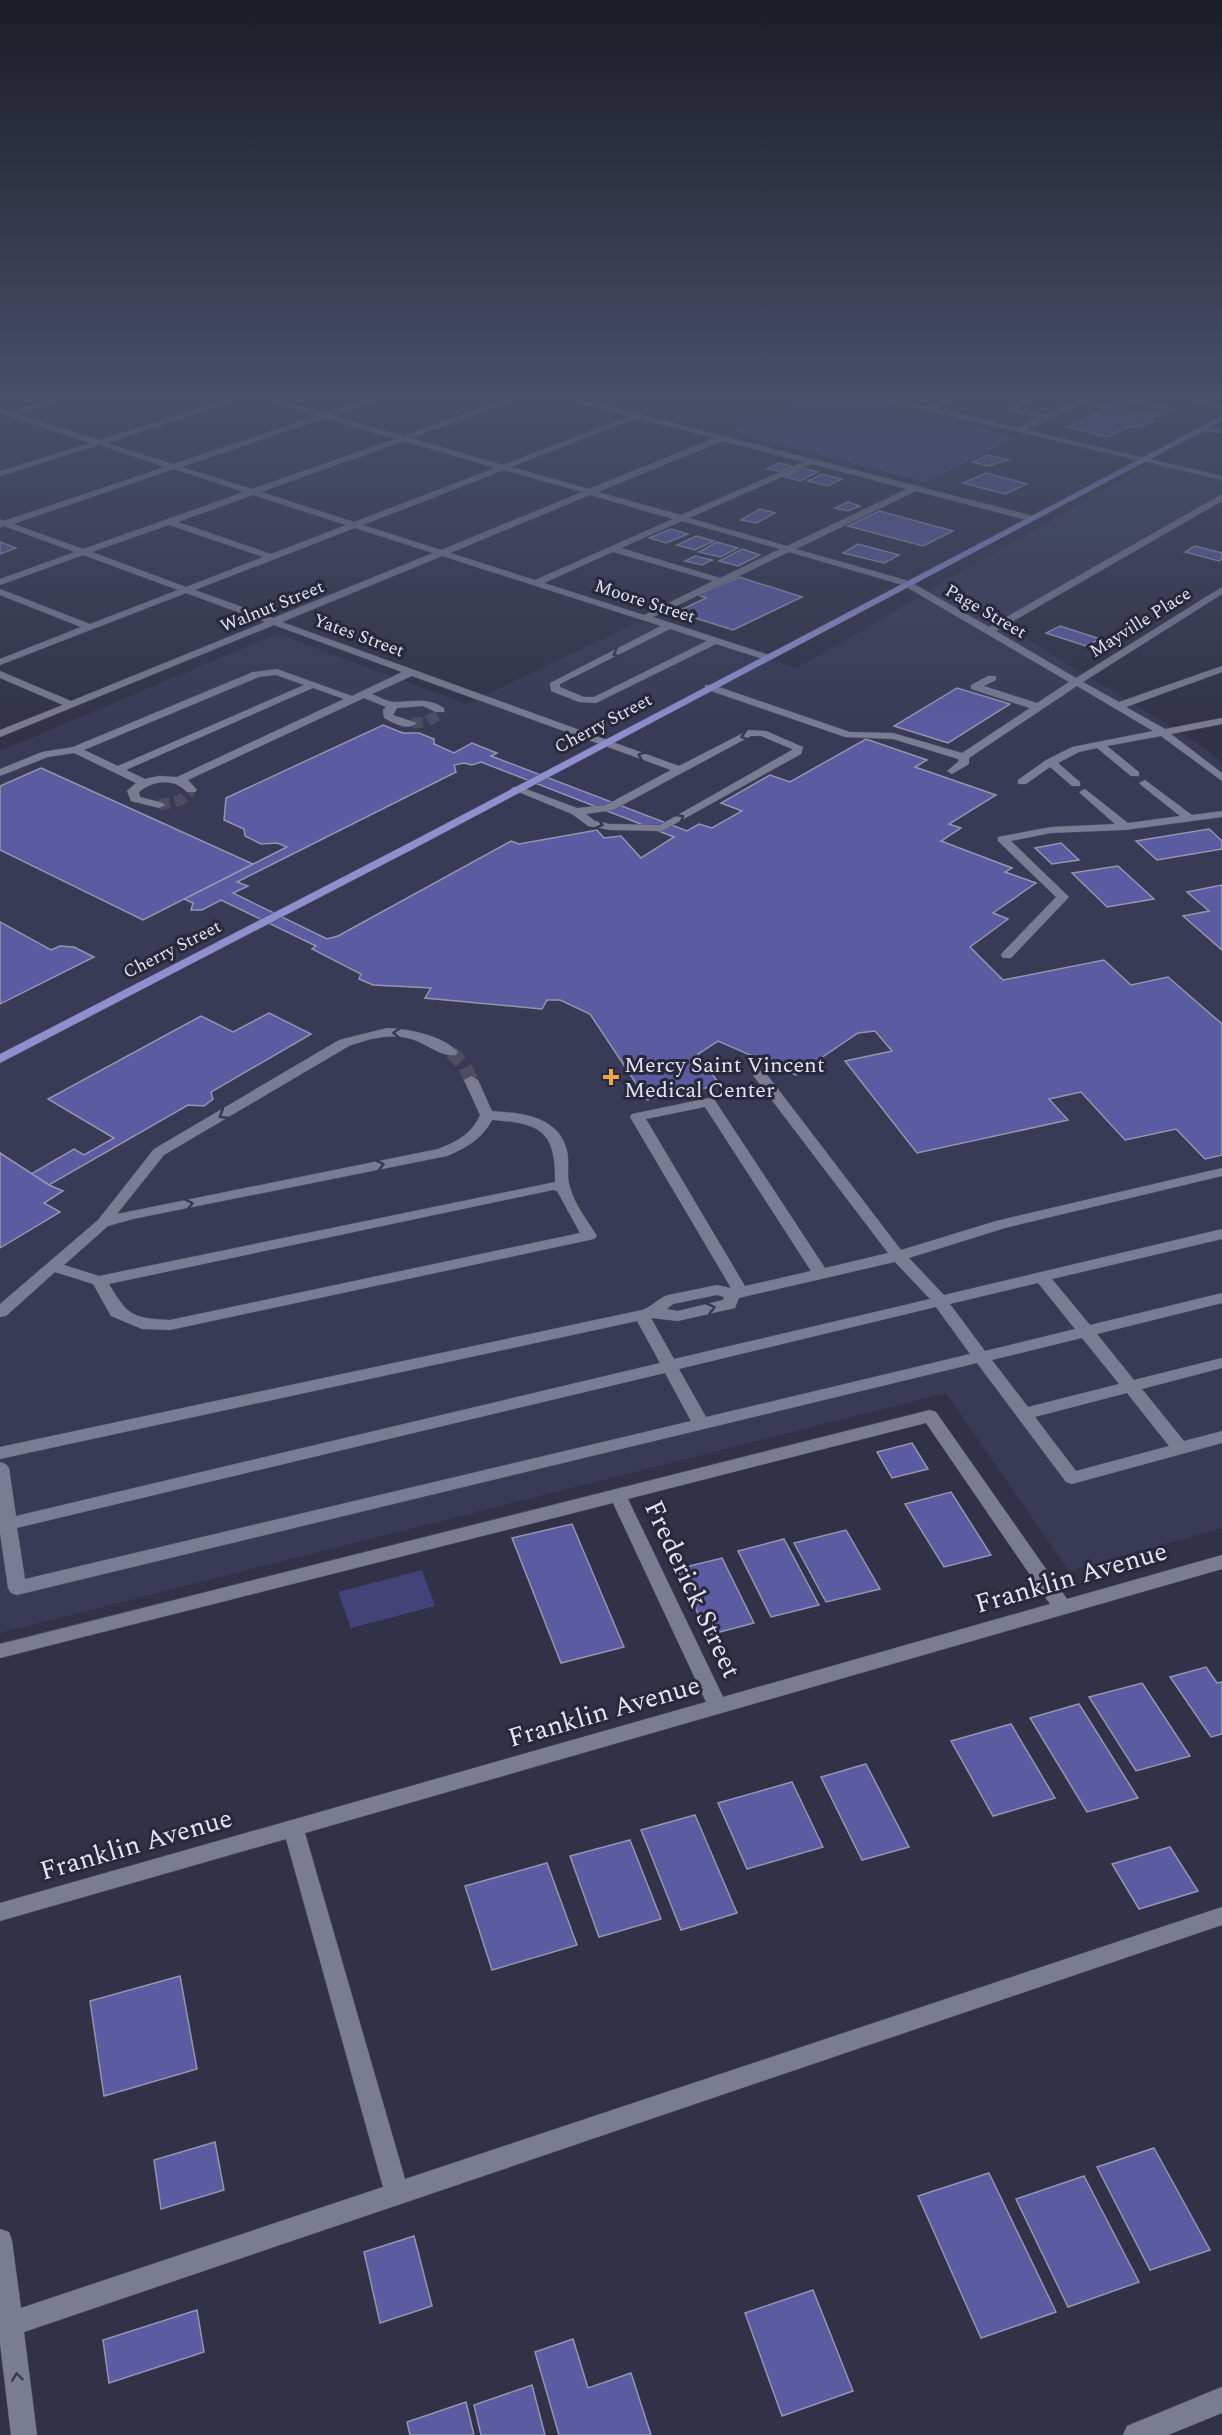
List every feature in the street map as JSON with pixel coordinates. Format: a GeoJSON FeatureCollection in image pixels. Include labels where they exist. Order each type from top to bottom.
{"type":"FeatureCollection","features":[{"type":"Feature","properties":{"kind":"main road","name":"Cherry Street"},"geometry":{"type":"LineString","coordinates":[[0,1059],[1044,511]]}},
{"type":"Feature","properties":{"kind":"street"},"geometry":{"type":"LineString","coordinates":[[1,524],[41,511]]}},
{"type":"Feature","properties":{"kind":"street"},"geometry":{"type":"LineString","coordinates":[[0,582],[201,511]]}},
{"type":"Feature","properties":{"kind":"street","name":"Moore Street"},"geometry":{"type":"LineString","coordinates":[[309,511],[766,657]]}},
{"type":"Feature","properties":{"kind":"street"},"geometry":{"type":"LineString","coordinates":[[0,662],[390,511]]}},
{"type":"Feature","properties":{"kind":"street","name":"Walnut Street"},"geometry":{"type":"LineString","coordinates":[[0,735],[546,511]]}},
{"type":"Feature","properties":{"kind":"street","name":"Page Street"},"geometry":{"type":"LineString","coordinates":[[658,511],[906,583],[1161,731],[1222,778]]}},
{"type":"Feature","properties":{"kind":"street"},"geometry":{"type":"LineString","coordinates":[[535,583],[700,511]]}},
{"type":"Feature","properties":{"kind":"street"},"geometry":{"type":"LineString","coordinates":[[644,618],[868,511]]}},
{"type":"Feature","properties":{"kind":"street"},"geometry":{"type":"LineString","coordinates":[[1002,511],[1030,518]]}},
{"type":"Feature","properties":{"kind":"street"},"geometry":{"type":"LineString","coordinates":[[989,631],[1198,511]]}},
{"type":"Feature","properties":{"kind":"street"},"geometry":{"type":"LineString","coordinates":[[170,522],[271,557]]}},
{"type":"Feature","properties":{"kind":"street","name":"Yates Street"},"geometry":{"type":"LineString","coordinates":[[1,524],[680,770]]}},
{"type":"Feature","properties":{"kind":"street"},"geometry":{"type":"LineString","coordinates":[[614,549],[721,581]]}},
{"type":"Feature","properties":{"kind":"street","name":"Mayville Place"},"geometry":{"type":"LineString","coordinates":[[952,771],[964,762],[963,757],[1222,590]]}},
{"type":"Feature","properties":{"kind":"street"},"geometry":{"type":"LineString","coordinates":[[0,592],[89,627]]}},
{"type":"Feature","properties":{"kind":"street"},"geometry":{"type":"LineString","coordinates":[[669,626],[555,683],[555,689],[583,700],[596,700],[714,641]]}},
{"type":"Feature","properties":{"kind":"street"},"geometry":{"type":"LineString","coordinates":[[1118,706],[1222,669]]}},
{"type":"Feature","properties":{"kind":"street"},"geometry":{"type":"LineString","coordinates":[[0,773],[46,754],[75,750],[257,674],[277,672],[351,699]]}},
{"type":"Feature","properties":{"kind":"street"},"geometry":{"type":"LineString","coordinates":[[179,780],[411,672]]}},
{"type":"Feature","properties":{"kind":"street"},"geometry":{"type":"LineString","coordinates":[[0,675],[72,705]]}},
{"type":"Feature","properties":{"kind":"street"},"geometry":{"type":"LineString","coordinates":[[992,678],[975,687],[1038,707]]}},
{"type":"Feature","properties":{"kind":"street"},"geometry":{"type":"LineString","coordinates":[[118,770],[312,685]]}},
{"type":"Feature","properties":{"kind":"street"},"geometry":{"type":"LineString","coordinates":[[709,687],[849,735],[868,732],[901,736],[963,757]]}},
{"type":"Feature","properties":{"kind":"street"},"geometry":{"type":"LineString","coordinates":[[363,694],[393,706]]}},
{"type":"Feature","properties":{"kind":"street"},"geometry":{"type":"LineString","coordinates":[[412,723],[393,721],[388,716],[388,710],[406,702],[426,702],[440,710]]}},
{"type":"Feature","properties":{"kind":"street"},"geometry":{"type":"LineString","coordinates":[[1023,782],[1065,753],[1161,731],[1222,721]]}},
{"type":"Feature","properties":{"kind":"street"},"geometry":{"type":"LineString","coordinates":[[517,789],[576,812],[592,824],[662,828],[797,752],[798,747],[762,733],[749,732],[609,808],[576,812]]}},
{"type":"Feature","properties":{"kind":"street"},"geometry":{"type":"LineString","coordinates":[[1098,744],[1135,774]]}},
{"type":"Feature","properties":{"kind":"street"},"geometry":{"type":"LineString","coordinates":[[75,750],[144,783]]}},
{"type":"Feature","properties":{"kind":"street"},"geometry":{"type":"LineString","coordinates":[[1050,762],[1125,827]]}},
{"type":"Feature","properties":{"kind":"street"},"geometry":{"type":"LineString","coordinates":[[159,805],[135,799],[134,791],[144,783],[162,779],[179,780],[191,790]]}},
{"type":"Feature","properties":{"kind":"street"},"geometry":{"type":"LineString","coordinates":[[1146,783],[1189,818]]}},
{"type":"Feature","properties":{"kind":"street"},"geometry":{"type":"LineString","coordinates":[[609,808],[624,827]]}},
{"type":"Feature","properties":{"kind":"street"},"geometry":{"type":"LineString","coordinates":[[1007,955],[1063,897],[1002,839],[1051,830],[1125,827],[1222,814]]}},
{"type":"Feature","properties":{"kind":"street"},"geometry":{"type":"LineString","coordinates":[[0,1312],[103,1223],[159,1152],[344,1043],[368,1034],[397,1032],[424,1037],[451,1052]]}},
{"type":"Feature","properties":{"kind":"street"},"geometry":{"type":"LineString","coordinates":[[760,1075],[898,1256],[940,1302],[1072,1478],[1222,1437]]}},
{"type":"Feature","properties":{"kind":"street"},"geometry":{"type":"LineString","coordinates":[[103,1223],[131,1215],[442,1152],[465,1143],[482,1128],[487,1115],[471,1080]]}},
{"type":"Feature","properties":{"kind":"street"},"geometry":{"type":"LineString","coordinates":[[736,1293],[637,1117],[710,1102],[821,1274]]}},
{"type":"Feature","properties":{"kind":"street"},"geometry":{"type":"LineString","coordinates":[[99,1281],[117,1312],[142,1324],[170,1325],[589,1236],[562,1187],[564,1163],[558,1138],[540,1122],[516,1117],[487,1115]]}},
{"type":"Feature","properties":{"kind":"street"},"geometry":{"type":"LineString","coordinates":[[0,1453],[648,1314],[678,1316],[729,1304],[736,1293],[898,1256],[1001,1224],[1222,1172]]}},
{"type":"Feature","properties":{"kind":"street"},"geometry":{"type":"LineString","coordinates":[[51,1266],[99,1281],[536,1189],[562,1187]]}},
{"type":"Feature","properties":{"kind":"street"},"geometry":{"type":"LineString","coordinates":[[3,1525],[1222,1234]]}},
{"type":"Feature","properties":{"kind":"street"},"geometry":{"type":"LineString","coordinates":[[1042,1277],[1180,1448]]}},
{"type":"Feature","properties":{"kind":"street"},"geometry":{"type":"LineString","coordinates":[[0,1468],[3,1525],[17,1588],[1222,1298]]}},
{"type":"Feature","properties":{"kind":"street"},"geometry":{"type":"LineString","coordinates":[[648,1314],[670,1366],[701,1424]]}},
{"type":"Feature","properties":{"kind":"street"},"geometry":{"type":"LineString","coordinates":[[1025,1414],[1222,1363]]}},
{"type":"Feature","properties":{"kind":"street"},"geometry":{"type":"LineString","coordinates":[[0,1651],[930,1416],[1062,1607]]}},
{"type":"Feature","properties":{"kind":"street","name":"Frederick Street"},"geometry":{"type":"LineString","coordinates":[[618,1495],[718,1706]]}},
{"type":"Feature","properties":{"kind":"street","name":"Franklin Avenue"},"geometry":{"type":"LineString","coordinates":[[0,1912],[1222,1562]]}},
{"type":"Feature","properties":{"kind":"street"},"geometry":{"type":"LineString","coordinates":[[293,1828],[398,2193]]}},
{"type":"Feature","properties":{"kind":"street"},"geometry":{"type":"LineString","coordinates":[[5,2325],[1222,1916]]}},
{"type":"Feature","properties":{"kind":"street"},"geometry":{"type":"LineString","coordinates":[[0,2241],[5,2325],[24,2435]]}},
{"type":"Feature","properties":{"kind":"street"},"geometry":{"type":"LineString","coordinates":[[1136,2435],[1222,2400]]}},
{"type":"Feature","properties":{"kind":"shaded area","name":"Mercy Saint Vincent Medical Center"},"geometry":{"type":"Polygon","coordinates":[[[1067,511],[1202,511],[1004,625],[1198,743],[1222,762],[1222,1528],[1069,1571],[946,1393],[0,1633],[0,751],[277,634],[467,704],[640,621],[797,668],[1067,511]]]}},
{"type":"Feature","properties":{"kind":"shaded area"},"geometry":{"type":"Polygon","coordinates":[[[422,1570],[435,1606],[351,1628],[338,1592],[422,1570]]]}},
{"type":"Feature","properties":{"kind":"building"},"geometry":{"type":"Polygon","coordinates":[[[757,511],[775,513],[756,523],[741,520],[757,511]]]}},
{"type":"Feature","properties":{"kind":"building"},"geometry":{"type":"Polygon","coordinates":[[[879,511],[953,531],[923,546],[848,526],[879,511]]]}},
{"type":"Feature","properties":{"kind":"building"},"geometry":{"type":"Polygon","coordinates":[[[671,529],[688,534],[666,543],[649,538],[671,529]]]}},
{"type":"Feature","properties":{"kind":"building"},"geometry":{"type":"Polygon","coordinates":[[[696,536],[714,541],[695,550],[677,545],[696,536]]]}},
{"type":"Feature","properties":{"kind":"building"},"geometry":{"type":"Polygon","coordinates":[[[0,542],[16,548],[0,554],[0,542]]]}},
{"type":"Feature","properties":{"kind":"building"},"geometry":{"type":"Polygon","coordinates":[[[717,542],[738,548],[720,557],[699,552],[717,542]]]}},
{"type":"Feature","properties":{"kind":"building"},"geometry":{"type":"Polygon","coordinates":[[[858,544],[899,555],[884,563],[843,553],[858,544]]]}},
{"type":"Feature","properties":{"kind":"building"},"geometry":{"type":"Polygon","coordinates":[[[1195,546],[1222,553],[1222,559],[1219,561],[1185,552],[1195,546]]]}},
{"type":"Feature","properties":{"kind":"building"},"geometry":{"type":"Polygon","coordinates":[[[742,549],[760,555],[738,566],[719,561],[742,549]]]}},
{"type":"Feature","properties":{"kind":"building"},"geometry":{"type":"Polygon","coordinates":[[[695,556],[712,560],[702,565],[685,561],[695,556]]]}},
{"type":"Feature","properties":{"kind":"building"},"geometry":{"type":"Polygon","coordinates":[[[739,577],[802,597],[733,630],[676,612],[706,598],[698,595],[739,577]]]}},
{"type":"Feature","properties":{"kind":"building"},"geometry":{"type":"Polygon","coordinates":[[[1060,626],[1100,639],[1086,646],[1046,633],[1060,626]]]}},
{"type":"Feature","properties":{"kind":"building"},"geometry":{"type":"Polygon","coordinates":[[[957,688],[1010,704],[948,743],[894,726],[957,688]]]}},
{"type":"Feature","properties":{"kind":"building"},"geometry":{"type":"Polygon","coordinates":[[[383,725],[403,733],[419,733],[434,739],[434,744],[454,753],[472,743],[497,753],[491,756],[687,831],[699,824],[712,828],[742,811],[721,803],[770,775],[790,782],[866,739],[927,760],[915,767],[996,795],[949,824],[961,828],[941,841],[1012,868],[1005,872],[1036,883],[993,913],[1008,919],[970,947],[1003,980],[1104,960],[1131,985],[1168,977],[1222,1024],[1222,1155],[1205,1159],[1176,1129],[1125,1140],[1081,1092],[1049,1099],[1068,1120],[917,1153],[845,1061],[892,1051],[875,1031],[858,1033],[796,1075],[718,1041],[698,1054],[720,1085],[647,1100],[590,1014],[560,1000],[547,1000],[542,1009],[425,998],[431,988],[373,985],[359,979],[361,974],[312,949],[316,946],[221,900],[202,910],[191,910],[193,903],[184,899],[287,847],[277,843],[261,844],[245,836],[244,829],[224,820],[226,798],[383,725]],[[481,762],[472,765],[464,763],[454,765],[456,772],[237,882],[248,886],[233,893],[327,939],[338,936],[511,841],[519,844],[597,830],[604,838],[621,836],[641,858],[674,837],[481,762]]]}},
{"type":"Feature","properties":{"kind":"building"},"geometry":{"type":"Polygon","coordinates":[[[41,768],[253,864],[143,920],[0,850],[0,786],[41,768]]]}},
{"type":"Feature","properties":{"kind":"building"},"geometry":{"type":"Polygon","coordinates":[[[1209,829],[1222,841],[1222,849],[1157,860],[1136,841],[1209,829]]]}},
{"type":"Feature","properties":{"kind":"building"},"geometry":{"type":"Polygon","coordinates":[[[1061,843],[1079,860],[1052,864],[1035,848],[1061,843]]]}},
{"type":"Feature","properties":{"kind":"building"},"geometry":{"type":"Polygon","coordinates":[[[1118,866],[1154,899],[1107,907],[1072,873],[1118,866]]]}},
{"type":"Feature","properties":{"kind":"building"},"geometry":{"type":"Polygon","coordinates":[[[1222,885],[1222,950],[1183,916],[1209,911],[1187,892],[1222,885]]]}},
{"type":"Feature","properties":{"kind":"building"},"geometry":{"type":"Polygon","coordinates":[[[0,922],[51,950],[60,946],[74,947],[94,957],[0,1004],[0,922]]]}},
{"type":"Feature","properties":{"kind":"building"},"geometry":{"type":"Polygon","coordinates":[[[269,1013],[311,1034],[211,1092],[213,1099],[204,1106],[188,1105],[49,1185],[31,1174],[74,1149],[84,1155],[114,1138],[48,1099],[201,1016],[233,1032],[269,1013]]]}},
{"type":"Feature","properties":{"kind":"building"},"geometry":{"type":"Polygon","coordinates":[[[0,1153],[49,1185],[63,1191],[44,1203],[60,1212],[0,1248],[0,1153]]]}},
{"type":"Feature","properties":{"kind":"building"},"geometry":{"type":"Polygon","coordinates":[[[912,1443],[928,1469],[892,1478],[877,1452],[912,1443]]]}},
{"type":"Feature","properties":{"kind":"building"},"geometry":{"type":"Polygon","coordinates":[[[951,1492],[991,1555],[944,1567],[905,1504],[951,1492]]]}},
{"type":"Feature","properties":{"kind":"building"},"geometry":{"type":"Polygon","coordinates":[[[572,1524],[624,1647],[561,1663],[512,1538],[572,1524]]]}},
{"type":"Feature","properties":{"kind":"building"},"geometry":{"type":"Polygon","coordinates":[[[846,1530],[880,1589],[826,1602],[794,1543],[846,1530]]]}},
{"type":"Feature","properties":{"kind":"building"},"geometry":{"type":"Polygon","coordinates":[[[784,1539],[819,1605],[771,1617],[738,1551],[784,1539]]]}},
{"type":"Feature","properties":{"kind":"building"},"geometry":{"type":"Polygon","coordinates":[[[722,1558],[754,1623],[708,1635],[677,1569],[722,1558]]]}},
{"type":"Feature","properties":{"kind":"building"},"geometry":{"type":"Polygon","coordinates":[[[1206,1667],[1217,1683],[1222,1682],[1222,1734],[1211,1737],[1170,1677],[1206,1667]]]}},
{"type":"Feature","properties":{"kind":"building"},"geometry":{"type":"Polygon","coordinates":[[[1142,1683],[1190,1756],[1136,1771],[1089,1697],[1142,1683]]]}},
{"type":"Feature","properties":{"kind":"building"},"geometry":{"type":"Polygon","coordinates":[[[1079,1704],[1138,1798],[1087,1812],[1030,1718],[1079,1704]]]}},
{"type":"Feature","properties":{"kind":"building"},"geometry":{"type":"Polygon","coordinates":[[[1011,1724],[1055,1798],[993,1816],[951,1741],[1011,1724]]]}},
{"type":"Feature","properties":{"kind":"building"},"geometry":{"type":"Polygon","coordinates":[[[866,1764],[909,1847],[862,1860],[821,1777],[866,1764]]]}},
{"type":"Feature","properties":{"kind":"building"},"geometry":{"type":"Polygon","coordinates":[[[792,1782],[823,1847],[747,1869],[718,1803],[792,1782]]]}},
{"type":"Feature","properties":{"kind":"building"},"geometry":{"type":"Polygon","coordinates":[[[695,1815],[737,1913],[681,1930],[641,1830],[695,1815]]]}},
{"type":"Feature","properties":{"kind":"building"},"geometry":{"type":"Polygon","coordinates":[[[630,1840],[661,1919],[599,1937],[570,1856],[630,1840]]]}},
{"type":"Feature","properties":{"kind":"building"},"geometry":{"type":"Polygon","coordinates":[[[1170,1847],[1198,1891],[1139,1909],[1112,1864],[1170,1847]]]}},
{"type":"Feature","properties":{"kind":"building"},"geometry":{"type":"Polygon","coordinates":[[[547,1863],[577,1945],[492,1970],[465,1886],[547,1863]]]}},
{"type":"Feature","properties":{"kind":"building"},"geometry":{"type":"Polygon","coordinates":[[[180,1976],[197,2069],[104,2096],[90,2001],[180,1976]]]}},
{"type":"Feature","properties":{"kind":"building"},"geometry":{"type":"Polygon","coordinates":[[[215,2142],[224,2190],[161,2209],[154,2160],[215,2142]]]}},
{"type":"Feature","properties":{"kind":"building"},"geometry":{"type":"Polygon","coordinates":[[[1154,2148],[1210,2250],[1150,2270],[1097,2167],[1154,2148]]]}},
{"type":"Feature","properties":{"kind":"building"},"geometry":{"type":"Polygon","coordinates":[[[989,2173],[1056,2312],[981,2338],[918,2196],[989,2173]]]}},
{"type":"Feature","properties":{"kind":"building"},"geometry":{"type":"Polygon","coordinates":[[[1084,2176],[1139,2282],[1068,2307],[1016,2199],[1084,2176]]]}},
{"type":"Feature","properties":{"kind":"building"},"geometry":{"type":"Polygon","coordinates":[[[414,2236],[432,2306],[380,2323],[364,2252],[414,2236]]]}},
{"type":"Feature","properties":{"kind":"building"},"geometry":{"type":"Polygon","coordinates":[[[813,2290],[853,2391],[782,2416],[745,2313],[813,2290]]]}},
{"type":"Feature","properties":{"kind":"building"},"geometry":{"type":"Polygon","coordinates":[[[197,2310],[204,2352],[109,2383],[103,2340],[197,2310]]]}},
{"type":"Feature","properties":{"kind":"building"},"geometry":{"type":"Polygon","coordinates":[[[573,2339],[588,2388],[631,2373],[651,2435],[559,2435],[535,2352],[573,2339]]]}},
{"type":"Feature","properties":{"kind":"building"},"geometry":{"type":"Polygon","coordinates":[[[532,2385],[545,2435],[481,2435],[474,2405],[532,2385]]]}},
{"type":"Feature","properties":{"kind":"building"},"geometry":{"type":"Polygon","coordinates":[[[466,2402],[474,2435],[410,2435],[407,2422],[466,2402]]]}},
{"type":"Feature","properties":{"kind":"tunnel"},"geometry":{"type":"LineString","coordinates":[[412,723],[426,722],[440,714],[440,710]]}},
{"type":"Feature","properties":{"kind":"tunnel"},"geometry":{"type":"LineString","coordinates":[[159,805],[181,800],[191,790]]}},
{"type":"Feature","properties":{"kind":"tunnel"},"geometry":{"type":"LineString","coordinates":[[451,1052],[464,1065],[471,1080]]}},
{"type":"Feature","properties":{"kind":"place","name":"Mercy Saint Vincent Medical Center"},"geometry":{"type":"Point","coordinates":[611,1077]}}]}
